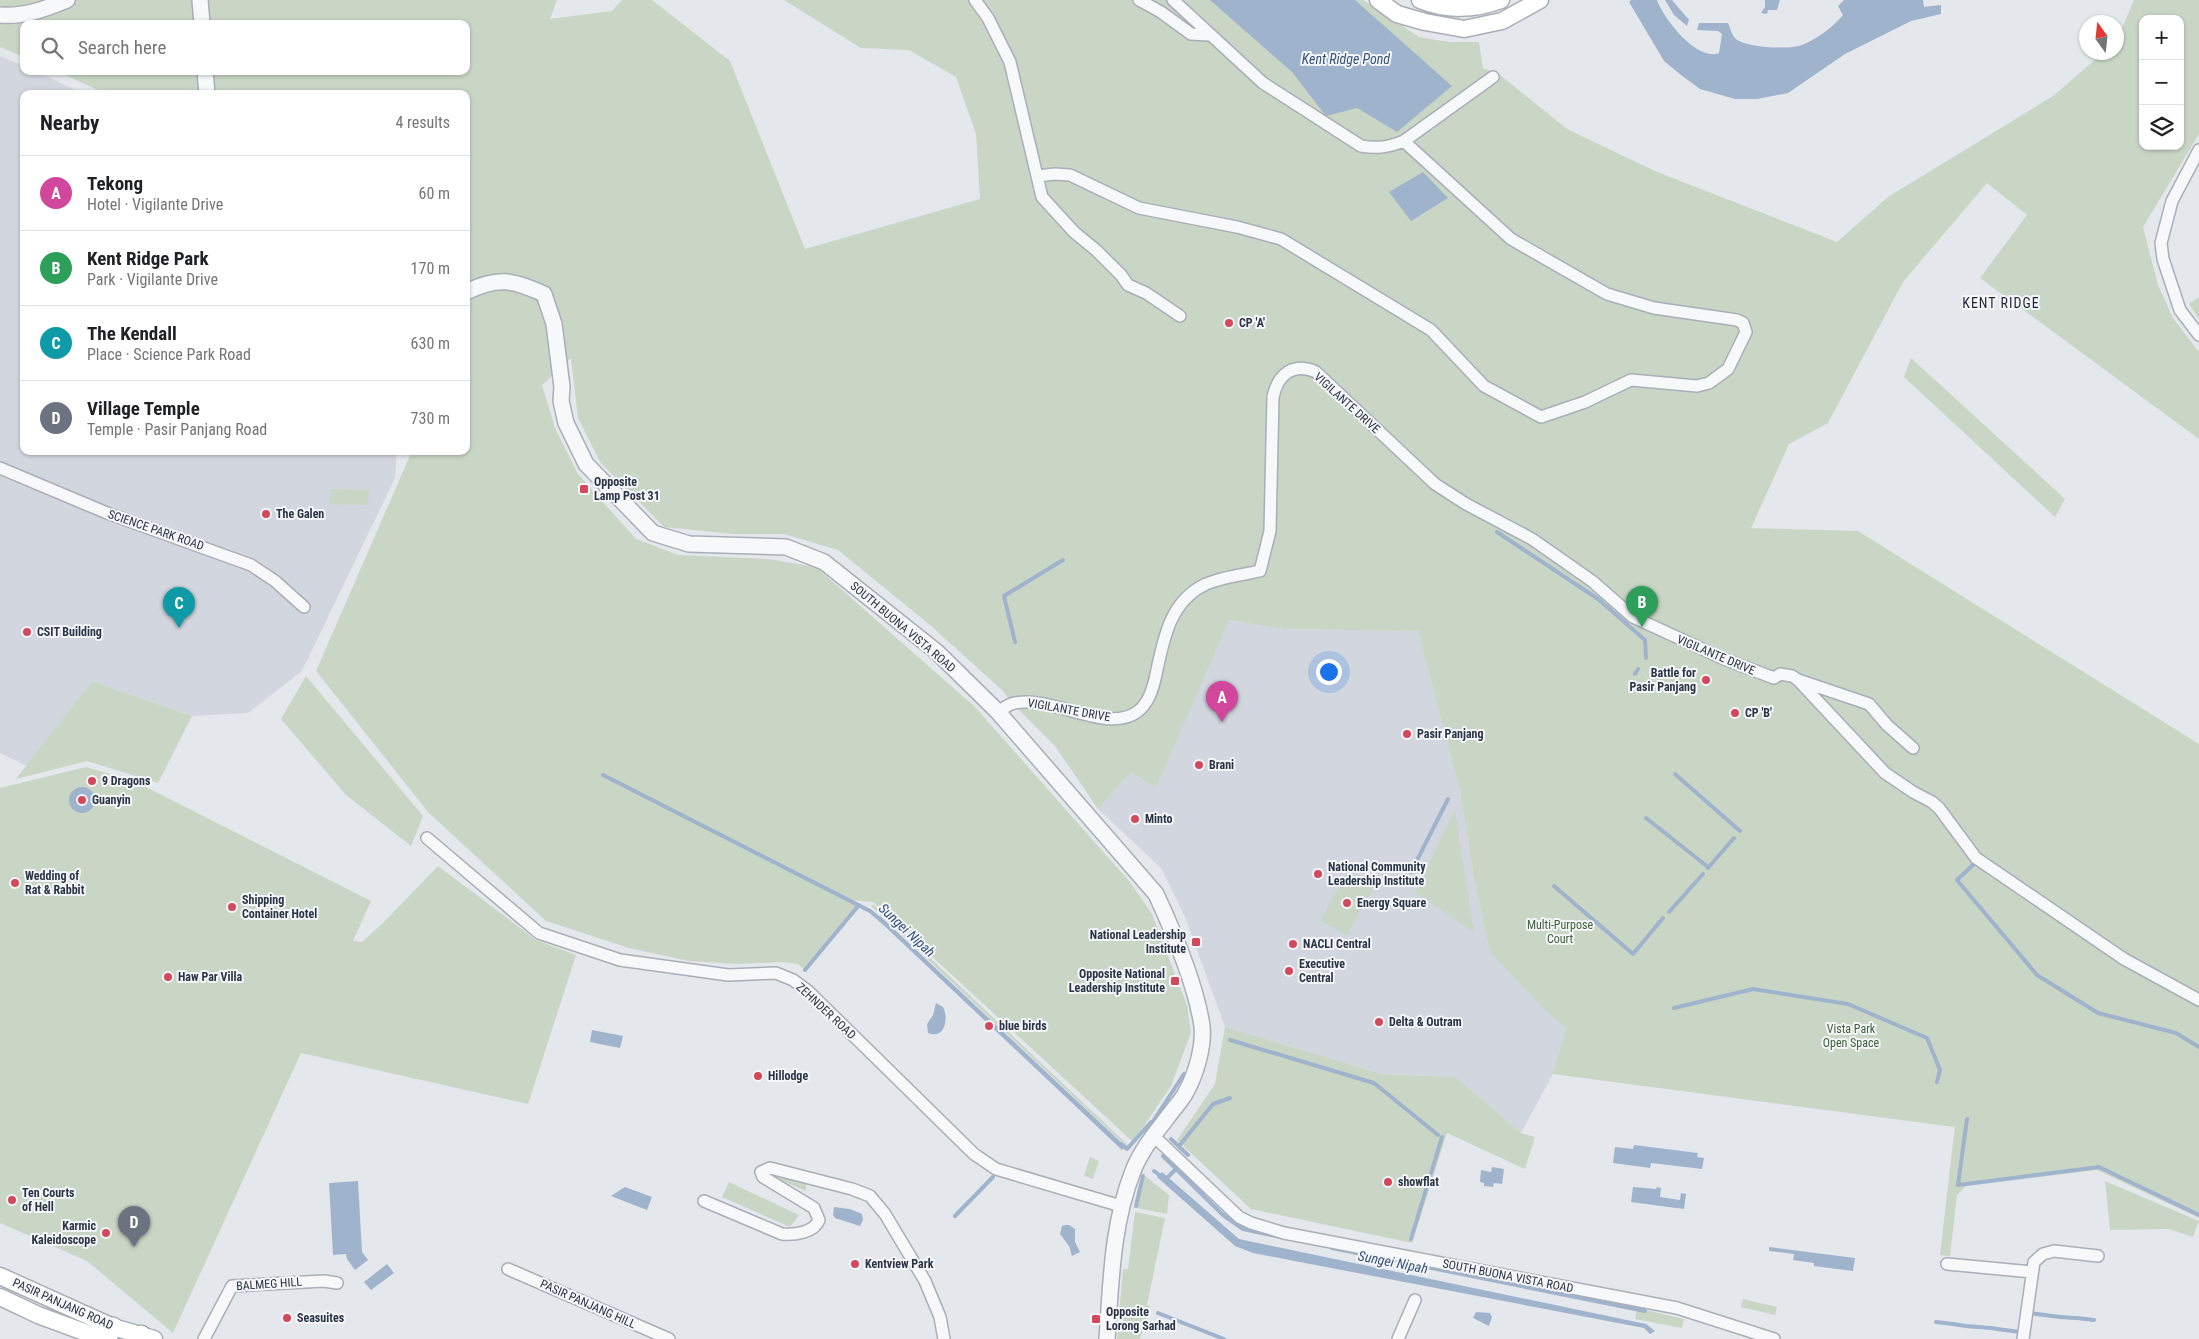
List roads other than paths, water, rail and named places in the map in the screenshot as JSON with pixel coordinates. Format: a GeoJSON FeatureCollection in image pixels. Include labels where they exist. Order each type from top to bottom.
{"type":"FeatureCollection","features":[{"type":"Feature","properties":{"kind":"main road"},"geometry":{"type":"LineString","coordinates":[[1378,0],[1397,14],[1425,22],[1464,29],[1502,21],[1540,0]]}},
{"type":"Feature","properties":{"kind":"main road"},"geometry":{"type":"LineString","coordinates":[[1420,0],[1470,9],[1487,6],[1501,0]]}},
{"type":"Feature","properties":{"kind":"main road","name":"PASIR PANJANG ROAD"},"geometry":{"type":"LineString","coordinates":[[0,1276],[107,1335]]}},
{"type":"Feature","properties":{"kind":"main road","name":"PASIR PANJANG ROAD"},"geometry":{"type":"LineString","coordinates":[[0,1297],[38,1315],[107,1335],[145,1338]]}},
{"type":"Feature","properties":{"kind":"street"},"geometry":{"type":"LineString","coordinates":[[0,15],[15,16],[42,10],[67,0]]}},
{"type":"Feature","properties":{"kind":"street"},"geometry":{"type":"LineString","coordinates":[[200,0],[202,20]]}},
{"type":"Feature","properties":{"kind":"street"},"geometry":{"type":"LineString","coordinates":[[975,0],[988,18],[1010,62],[1042,197],[1074,232],[1097,251],[1128,285],[1146,293],[1180,316]]}},
{"type":"Feature","properties":{"kind":"street"},"geometry":{"type":"LineString","coordinates":[[1139,0],[1161,12],[1191,34],[1209,35]]}},
{"type":"Feature","properties":{"kind":"street"},"geometry":{"type":"LineString","coordinates":[[1173,0],[1263,83],[1354,143],[1375,148],[1389,147],[1404,141],[1493,77]]}},
{"type":"Feature","properties":{"kind":"street"},"geometry":{"type":"LineString","coordinates":[[206,75],[207,90]]}},
{"type":"Feature","properties":{"kind":"street"},"geometry":{"type":"LineString","coordinates":[[1037,176],[1070,175],[1139,208],[1237,227],[1281,239],[1432,330],[1484,386],[1541,417],[1585,402],[1631,380],[1697,386],[1709,383],[1728,369],[1746,332],[1743,323],[1737,320],[1654,308],[1607,294],[1511,239],[1408,145]]}},
{"type":"Feature","properties":{"kind":"street"},"geometry":{"type":"LineString","coordinates":[[2199,150],[2172,201],[2161,243],[2162,259],[2180,310],[2199,335]]}},
{"type":"Feature","properties":{"kind":"street","name":"SOUTH BUONA VISTA ROAD"},"geometry":{"type":"LineString","coordinates":[[470,290],[487,282],[510,282],[544,294],[554,324],[562,387],[561,401],[566,423],[586,464],[652,533],[689,544],[786,547],[824,562],[937,652],[998,712],[1156,894],[1170,923],[1190,980],[1202,1028],[1199,1059],[1186,1093],[1152,1137],[1134,1169],[1121,1206],[1115,1240],[1107,1339]]}},
{"type":"Feature","properties":{"kind":"street","name":"VIGILANTE DRIVE"},"geometry":{"type":"LineString","coordinates":[[998,712],[1016,702],[1034,703],[1100,718],[1114,719],[1137,712],[1147,701],[1153,687],[1166,630],[1174,612],[1185,598],[1205,584],[1260,571],[1270,531],[1273,396],[1276,383],[1282,376],[1300,368],[1316,372],[1435,484],[1466,504],[1532,539],[1592,581],[1633,617],[1744,667],[1774,678],[1780,674],[1792,676],[1798,680]]}},
{"type":"Feature","properties":{"kind":"street","name":"SCIENCE PARK ROAD"},"geometry":{"type":"LineString","coordinates":[[0,468],[96,508],[252,565],[275,581],[304,607]]}},
{"type":"Feature","properties":{"kind":"street"},"geometry":{"type":"LineString","coordinates":[[1798,680],[1869,704],[1886,725],[1913,748]]}},
{"type":"Feature","properties":{"kind":"street"},"geometry":{"type":"LineString","coordinates":[[1798,680],[1885,773],[1912,792],[1940,808],[1976,858],[2124,959],[2199,1000]]}},
{"type":"Feature","properties":{"kind":"street","name":"ZEHNDER ROAD"},"geometry":{"type":"LineString","coordinates":[[427,838],[539,932],[620,960],[728,975],[776,973],[792,980],[808,990],[974,1154],[996,1169],[1121,1206]]}},
{"type":"Feature","properties":{"kind":"street","name":"SOUTH BUONA VISTA ROAD"},"geometry":{"type":"LineString","coordinates":[[1152,1137],[1160,1142],[1239,1217],[1251,1223],[1284,1233],[1677,1308],[1774,1339]]}},
{"type":"Feature","properties":{"kind":"street"},"geometry":{"type":"LineString","coordinates":[[704,1201],[782,1234],[794,1235],[814,1228],[819,1220],[818,1215],[814,1208],[763,1178],[761,1172],[763,1170],[770,1168],[852,1189],[870,1196],[885,1214],[925,1281],[940,1317],[944,1339]]}},
{"type":"Feature","properties":{"kind":"street"},"geometry":{"type":"LineString","coordinates":[[2023,1339],[2034,1262],[2043,1254],[2054,1251],[2098,1256]]}},
{"type":"Feature","properties":{"kind":"street"},"geometry":{"type":"LineString","coordinates":[[1947,1264],[2032,1272]]}},
{"type":"Feature","properties":{"kind":"street","name":"PASIR PANJANG HILL"},"geometry":{"type":"LineString","coordinates":[[508,1270],[669,1339]]}},
{"type":"Feature","properties":{"kind":"street","name":"BALMEG HILL"},"geometry":{"type":"LineString","coordinates":[[204,1339],[232,1286],[324,1281],[337,1283]]}},
{"type":"Feature","properties":{"kind":"street"},"geometry":{"type":"LineString","coordinates":[[1398,1339],[1415,1300]]}},
{"type":"Feature","properties":{"kind":"water","name":"Kent Ridge Pond"},"geometry":{"type":"Polygon","coordinates":[[[1210,0],[1355,0],[1452,86],[1397,132],[1357,108],[1326,116],[1292,72],[1210,0]]]}},
{"type":"Feature","properties":{"kind":"water"},"geometry":{"type":"Polygon","coordinates":[[[1631,0],[1657,0],[1666,17],[1682,37],[1691,45],[1710,54],[1719,53],[1722,34],[1718,31],[1697,30],[1699,23],[1728,23],[1734,37],[1746,44],[1766,47],[1796,47],[1819,36],[1830,28],[1843,15],[1838,6],[1844,0],[1923,0],[1924,7],[1941,5],[1941,14],[1911,21],[1845,54],[1788,93],[1757,99],[1735,99],[1700,89],[1664,61],[1629,2],[1631,0]]]}},
{"type":"Feature","properties":{"kind":"water"},"geometry":{"type":"Polygon","coordinates":[[[1665,0],[1672,0],[1689,20],[1687,26],[1674,15],[1665,0]]]}},
{"type":"Feature","properties":{"kind":"water"},"geometry":{"type":"Polygon","coordinates":[[[1765,0],[1780,0],[1777,10],[1768,10],[1767,14],[1761,13],[1765,7],[1765,0]]]}},
{"type":"Feature","properties":{"kind":"water"},"geometry":{"type":"Polygon","coordinates":[[[1423,172],[1448,198],[1411,221],[1389,192],[1423,172]]]}},
{"type":"Feature","properties":{"kind":"water"},"geometry":{"type":"Polygon","coordinates":[[[82,787],[91,791],[95,800],[91,809],[82,813],[73,809],[69,800],[73,791],[82,787]]]}},
{"type":"Feature","properties":{"kind":"water"},"geometry":{"type":"Polygon","coordinates":[[[880,916],[1125,1146],[1122,1150],[877,919],[880,916]]]}},
{"type":"Feature","properties":{"kind":"water"},"geometry":{"type":"Polygon","coordinates":[[[936,1003],[943,1007],[946,1017],[942,1031],[934,1034],[928,1033],[927,1024],[933,1015],[936,1003]]]}},
{"type":"Feature","properties":{"kind":"water"},"geometry":{"type":"Polygon","coordinates":[[[592,1030],[623,1036],[620,1048],[590,1042],[592,1030]]]}},
{"type":"Feature","properties":{"kind":"water"},"geometry":{"type":"Polygon","coordinates":[[[1634,1145],[1698,1153],[1697,1157],[1704,1158],[1702,1169],[1651,1163],[1650,1168],[1613,1163],[1615,1147],[1633,1149],[1634,1145]]]}},
{"type":"Feature","properties":{"kind":"water"},"geometry":{"type":"Polygon","coordinates":[[[1492,1167],[1504,1169],[1502,1184],[1494,1183],[1493,1187],[1484,1186],[1484,1183],[1480,1182],[1481,1170],[1491,1172],[1492,1167]]]}},
{"type":"Feature","properties":{"kind":"water"},"geometry":{"type":"Polygon","coordinates":[[[1162,1172],[1239,1239],[1646,1324],[1655,1331],[1650,1334],[1644,1328],[1253,1253],[1235,1246],[1157,1177],[1162,1172]]]}},
{"type":"Feature","properties":{"kind":"water"},"geometry":{"type":"Polygon","coordinates":[[[358,1181],[362,1252],[368,1260],[355,1270],[347,1259],[346,1254],[333,1255],[329,1183],[358,1181]]]}},
{"type":"Feature","properties":{"kind":"water"},"geometry":{"type":"Polygon","coordinates":[[[625,1187],[652,1197],[647,1210],[611,1196],[625,1187]]]}},
{"type":"Feature","properties":{"kind":"water"},"geometry":{"type":"Polygon","coordinates":[[[1633,1187],[1661,1188],[1660,1197],[1680,1200],[1681,1193],[1686,1194],[1684,1209],[1631,1202],[1633,1187]]]}},
{"type":"Feature","properties":{"kind":"water"},"geometry":{"type":"Polygon","coordinates":[[[834,1207],[850,1209],[862,1214],[863,1220],[860,1226],[835,1218],[833,1215],[834,1207]]]}},
{"type":"Feature","properties":{"kind":"water"},"geometry":{"type":"Polygon","coordinates":[[[1065,1225],[1075,1229],[1075,1242],[1080,1252],[1072,1256],[1069,1246],[1060,1234],[1062,1226],[1065,1225]]]}},
{"type":"Feature","properties":{"kind":"water"},"geometry":{"type":"Polygon","coordinates":[[[1769,1247],[1855,1258],[1853,1271],[1814,1266],[1814,1263],[1793,1260],[1794,1254],[1769,1251],[1769,1247]]]}},
{"type":"Feature","properties":{"kind":"water"},"geometry":{"type":"Polygon","coordinates":[[[387,1264],[394,1273],[371,1290],[364,1282],[387,1264]]]}},
{"type":"Feature","properties":{"kind":"water"},"geometry":{"type":"Polygon","coordinates":[[[1476,1312],[1490,1313],[1492,1317],[1489,1326],[1473,1318],[1476,1312]]]}},
{"type":"Feature","properties":{"kind":"waterway"},"geometry":{"type":"LineString","coordinates":[[1497,532],[1598,599],[1645,640],[1646,658]]}},
{"type":"Feature","properties":{"kind":"waterway"},"geometry":{"type":"LineString","coordinates":[[1015,642],[1004,596],[1063,560]]}},
{"type":"Feature","properties":{"kind":"waterway"},"geometry":{"type":"LineString","coordinates":[[1635,674],[1638,669]]}},
{"type":"Feature","properties":{"kind":"waterway"},"geometry":{"type":"LineString","coordinates":[[1675,774],[1740,831]]}},
{"type":"Feature","properties":{"kind":"waterway","name":"Sungei Nipah"},"geometry":{"type":"LineString","coordinates":[[603,775],[870,911],[882,921]]}},
{"type":"Feature","properties":{"kind":"waterway"},"geometry":{"type":"LineString","coordinates":[[1411,872],[1448,799]]}},
{"type":"Feature","properties":{"kind":"waterway"},"geometry":{"type":"LineString","coordinates":[[1646,818],[1708,867]]}},
{"type":"Feature","properties":{"kind":"waterway"},"geometry":{"type":"LineString","coordinates":[[1708,868],[1734,838]]}},
{"type":"Feature","properties":{"kind":"waterway"},"geometry":{"type":"LineString","coordinates":[[1974,860],[1976,862],[1957,880],[2037,975],[2098,1013],[2176,1033],[2199,1047]]}},
{"type":"Feature","properties":{"kind":"waterway"},"geometry":{"type":"LineString","coordinates":[[1669,912],[1703,874]]}},
{"type":"Feature","properties":{"kind":"waterway"},"geometry":{"type":"LineString","coordinates":[[1554,886],[1633,954],[1663,918]]}},
{"type":"Feature","properties":{"kind":"waterway"},"geometry":{"type":"LineString","coordinates":[[805,970],[859,905]]}},
{"type":"Feature","properties":{"kind":"waterway"},"geometry":{"type":"LineString","coordinates":[[1674,1008],[1753,989],[1848,1004],[1927,1038],[1940,1070],[1937,1082]]}},
{"type":"Feature","properties":{"kind":"waterway"},"geometry":{"type":"LineString","coordinates":[[1230,1040],[1374,1083],[1438,1135]]}},
{"type":"Feature","properties":{"kind":"waterway"},"geometry":{"type":"LineString","coordinates":[[1152,1123],[1184,1074]]}},
{"type":"Feature","properties":{"kind":"waterway"},"geometry":{"type":"LineString","coordinates":[[1179,1146],[1213,1104],[1230,1098]]}},
{"type":"Feature","properties":{"kind":"waterway"},"geometry":{"type":"LineString","coordinates":[[1967,1119],[1958,1185],[2099,1167],[2199,1215]]}},
{"type":"Feature","properties":{"kind":"waterway"},"geometry":{"type":"LineString","coordinates":[[1121,1144],[1127,1149],[1151,1122]]}},
{"type":"Feature","properties":{"kind":"waterway"},"geometry":{"type":"LineString","coordinates":[[1411,1239],[1442,1137]]}},
{"type":"Feature","properties":{"kind":"waterway"},"geometry":{"type":"LineString","coordinates":[[1171,1139],[1188,1155]]}},
{"type":"Feature","properties":{"kind":"waterway"},"geometry":{"type":"LineString","coordinates":[[1163,1156],[1223,1215],[1243,1229],[1281,1237]]}},
{"type":"Feature","properties":{"kind":"waterway"},"geometry":{"type":"LineString","coordinates":[[1165,1180],[1175,1170]]}},
{"type":"Feature","properties":{"kind":"waterway","name":"Sungei Nipah"},"geometry":{"type":"LineString","coordinates":[[1154,1171],[1162,1177]]}},
{"type":"Feature","properties":{"kind":"waterway"},"geometry":{"type":"LineString","coordinates":[[1136,1206],[1143,1176]]}},
{"type":"Feature","properties":{"kind":"waterway"},"geometry":{"type":"LineString","coordinates":[[955,1216],[993,1177]]}},
{"type":"Feature","properties":{"kind":"waterway"},"geometry":{"type":"LineString","coordinates":[[1332,1248],[1645,1311]]}},
{"type":"Feature","properties":{"kind":"waterway"},"geometry":{"type":"LineString","coordinates":[[1158,1313],[1224,1339]]}},
{"type":"Feature","properties":{"kind":"waterway"},"geometry":{"type":"LineString","coordinates":[[2029,1313],[2060,1317]]}},
{"type":"Feature","properties":{"kind":"waterway"},"geometry":{"type":"LineString","coordinates":[[2061,1317],[2075,1318]]}},
{"type":"Feature","properties":{"kind":"waterway"},"geometry":{"type":"LineString","coordinates":[[2077,1318],[2094,1320]]}},
{"type":"Feature","properties":{"kind":"waterway"},"geometry":{"type":"LineString","coordinates":[[1936,1322],[1953,1324]]}},
{"type":"Feature","properties":{"kind":"waterway"},"geometry":{"type":"LineString","coordinates":[[1953,1324],[1966,1326]]}},
{"type":"Feature","properties":{"kind":"waterway"},"geometry":{"type":"LineString","coordinates":[[1966,1326],[1978,1327]]}},
{"type":"Feature","properties":{"kind":"waterway"},"geometry":{"type":"LineString","coordinates":[[1979,1327],[1990,1328]]}},
{"type":"Feature","properties":{"kind":"waterway"},"geometry":{"type":"LineString","coordinates":[[1991,1328],[2004,1330]]}},
{"type":"Feature","properties":{"kind":"waterway"},"geometry":{"type":"LineString","coordinates":[[2005,1330],[2020,1332]]}},
{"type":"Feature","properties":{"kind":"place","name":"CP 'A'"},"geometry":{"type":"Point","coordinates":[1229,323]}},
{"type":"Feature","properties":{"kind":"place","name":"Opposite Lamp Post 31"},"geometry":{"type":"Point","coordinates":[584,489]}},
{"type":"Feature","properties":{"kind":"place","name":"The Galen"},"geometry":{"type":"Point","coordinates":[266,514]}},
{"type":"Feature","properties":{"kind":"place","name":"Kent Ridge Park"},"geometry":{"type":"Point","coordinates":[1642,627]}},
{"type":"Feature","properties":{"kind":"place","name":"The Kendall"},"geometry":{"type":"Point","coordinates":[179,628]}},
{"type":"Feature","properties":{"kind":"place","name":"CSIT Building"},"geometry":{"type":"Point","coordinates":[27,632]}},
{"type":"Feature","properties":{"kind":"place","name":"Battle for Pasir Panjang"},"geometry":{"type":"Point","coordinates":[1706,680]}},
{"type":"Feature","properties":{"kind":"place","name":"CP 'B'"},"geometry":{"type":"Point","coordinates":[1735,713]}},
{"type":"Feature","properties":{"kind":"place","name":"Tekong"},"geometry":{"type":"Point","coordinates":[1222,722]}},
{"type":"Feature","properties":{"kind":"place","name":"Pasir Panjang"},"geometry":{"type":"Point","coordinates":[1407,734]}},
{"type":"Feature","properties":{"kind":"place","name":"Brani"},"geometry":{"type":"Point","coordinates":[1199,765]}},
{"type":"Feature","properties":{"kind":"place","name":"9 Dragons"},"geometry":{"type":"Point","coordinates":[92,781]}},
{"type":"Feature","properties":{"kind":"place","name":"Guanyin"},"geometry":{"type":"Point","coordinates":[82,800]}},
{"type":"Feature","properties":{"kind":"place","name":"Minto"},"geometry":{"type":"Point","coordinates":[1135,819]}},
{"type":"Feature","properties":{"kind":"place","name":"National Community Leadership Institute"},"geometry":{"type":"Point","coordinates":[1318,874]}},
{"type":"Feature","properties":{"kind":"place","name":"Wedding of Rat & Rabbit"},"geometry":{"type":"Point","coordinates":[15,883]}},
{"type":"Feature","properties":{"kind":"place","name":"Energy Square"},"geometry":{"type":"Point","coordinates":[1347,903]}},
{"type":"Feature","properties":{"kind":"place","name":"Shipping Container Hotel"},"geometry":{"type":"Point","coordinates":[232,907]}},
{"type":"Feature","properties":{"kind":"place","name":"National Leadership Institute"},"geometry":{"type":"Point","coordinates":[1196,942]}},
{"type":"Feature","properties":{"kind":"place","name":"NACLI Central"},"geometry":{"type":"Point","coordinates":[1293,944]}},
{"type":"Feature","properties":{"kind":"place","name":"Executive Central"},"geometry":{"type":"Point","coordinates":[1289,971]}},
{"type":"Feature","properties":{"kind":"place","name":"Haw Par Villa"},"geometry":{"type":"Point","coordinates":[168,977]}},
{"type":"Feature","properties":{"kind":"place","name":"Opposite National Leadership Institute"},"geometry":{"type":"Point","coordinates":[1175,981]}},
{"type":"Feature","properties":{"kind":"place","name":"Delta & Outram"},"geometry":{"type":"Point","coordinates":[1379,1022]}},
{"type":"Feature","properties":{"kind":"place","name":"blue birds"},"geometry":{"type":"Point","coordinates":[989,1026]}},
{"type":"Feature","properties":{"kind":"place","name":"Hillodge"},"geometry":{"type":"Point","coordinates":[758,1076]}},
{"type":"Feature","properties":{"kind":"place","name":"showflat"},"geometry":{"type":"Point","coordinates":[1388,1182]}},
{"type":"Feature","properties":{"kind":"place","name":"Ten Courts of Hell"},"geometry":{"type":"Point","coordinates":[12,1200]}},
{"type":"Feature","properties":{"kind":"place","name":"Karmic Kaleidoscope"},"geometry":{"type":"Point","coordinates":[106,1233]}},
{"type":"Feature","properties":{"kind":"place","name":"Village Temple"},"geometry":{"type":"Point","coordinates":[134,1247]}},
{"type":"Feature","properties":{"kind":"place","name":"Kentview Park"},"geometry":{"type":"Point","coordinates":[855,1264]}},
{"type":"Feature","properties":{"kind":"place","name":"Seasuites"},"geometry":{"type":"Point","coordinates":[287,1318]}},
{"type":"Feature","properties":{"kind":"place","name":"Opposite Lorong Sarhad"},"geometry":{"type":"Point","coordinates":[1096,1319]}},
{"type":"Feature","properties":{"kind":"district","name":"KENT RIDGE"},"geometry":{"type":"Point","coordinates":[2001,303]}},
{"type":"Feature","properties":{"kind":"park label","name":"Multi-Purpose Court"},"geometry":{"type":"Point","coordinates":[1560,932]}},
{"type":"Feature","properties":{"kind":"park label","name":"Vista Park Open Space"},"geometry":{"type":"Point","coordinates":[1851,1036]}}]}
